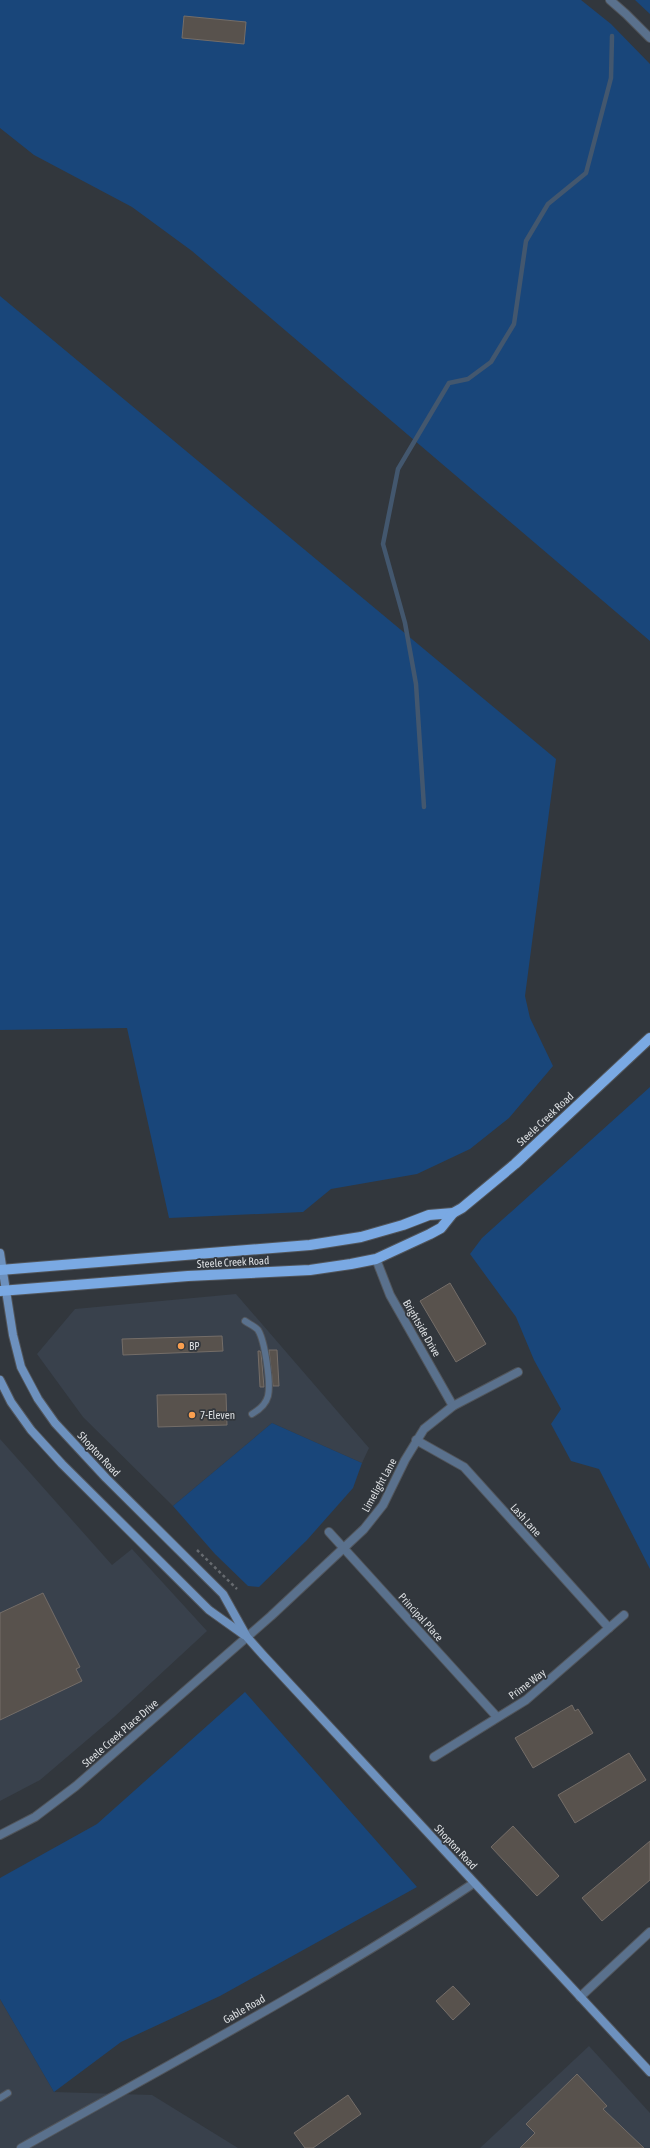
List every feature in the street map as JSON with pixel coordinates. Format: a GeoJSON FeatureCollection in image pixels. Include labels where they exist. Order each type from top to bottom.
{"type":"FeatureCollection","features":[{"type":"Feature","properties":{"kind":"main road","name":"Steele Creek Road"},"geometry":{"type":"LineString","coordinates":[[3,1291],[188,1276],[310,1270],[376,1259],[441,1228],[453,1213],[462,1208],[515,1164],[650,1038]]}},
{"type":"Feature","properties":{"kind":"main road","name":"Steele Creek Road"},"geometry":{"type":"LineString","coordinates":[[2,1270],[310,1245],[361,1237],[403,1225],[429,1215],[453,1213]]}},
{"type":"Feature","properties":{"kind":"street"},"geometry":{"type":"LineString","coordinates":[[610,0],[650,38]]}},
{"type":"Feature","properties":{"kind":"street","name":"Shopton Road"},"geometry":{"type":"LineString","coordinates":[[0,1253],[3,1291],[21,1366],[38,1399],[55,1422],[106,1478],[223,1594],[247,1637]]}},
{"type":"Feature","properties":{"kind":"street","name":"Brightside Drive"},"geometry":{"type":"LineString","coordinates":[[376,1259],[390,1295],[453,1406]]}},
{"type":"Feature","properties":{"kind":"street","name":"Limelight Lane"},"geometry":{"type":"LineString","coordinates":[[247,1637],[344,1548],[376,1516],[416,1440],[424,1429],[453,1406],[518,1372]]}},
{"type":"Feature","properties":{"kind":"street","name":"Shopton Road"},"geometry":{"type":"LineString","coordinates":[[0,1380],[11,1402],[32,1430],[62,1464],[209,1610],[247,1637],[650,2072]]}},
{"type":"Feature","properties":{"kind":"street","name":"Lash Lane"},"geometry":{"type":"LineString","coordinates":[[416,1440],[464,1467],[609,1628]]}},
{"type":"Feature","properties":{"kind":"street","name":"Principal Place"},"geometry":{"type":"LineString","coordinates":[[329,1532],[497,1718]]}},
{"type":"Feature","properties":{"kind":"street","name":"Prime Way"},"geometry":{"type":"LineString","coordinates":[[434,1757],[497,1718],[543,1687],[624,1615]]}},
{"type":"Feature","properties":{"kind":"street","name":"Steele Creek Place Drive"},"geometry":{"type":"LineString","coordinates":[[0,1835],[35,1817],[76,1786],[247,1637]]}},
{"type":"Feature","properties":{"kind":"street","name":"Gable Road"},"geometry":{"type":"LineString","coordinates":[[21,2148],[324,1977],[404,1929],[474,1882]]}},
{"type":"Feature","properties":{"kind":"street"},"geometry":{"type":"LineString","coordinates":[[580,1996],[650,1932]]}},
{"type":"Feature","properties":{"kind":"lane"},"geometry":{"type":"LineString","coordinates":[[246,1321],[258,1329],[265,1350],[268,1387],[268,1396],[262,1408],[252,1414]]}},
{"type":"Feature","properties":{"kind":"lane"},"geometry":{"type":"LineString","coordinates":[[0,2098],[8,2093]]}},
{"type":"Feature","properties":{"kind":"path"},"geometry":{"type":"LineString","coordinates":[[197,1550],[237,1589]]}},
{"type":"Feature","properties":{"kind":"shaded area"},"geometry":{"type":"Polygon","coordinates":[[[0,0],[581,0],[611,24],[650,64],[650,641],[192,251],[132,207],[34,155],[0,128],[0,0]]]}},
{"type":"Feature","properties":{"kind":"shaded area"},"geometry":{"type":"Polygon","coordinates":[[[635,0],[650,0],[650,14],[635,0]]]}},
{"type":"Feature","properties":{"kind":"shaded area"},"geometry":{"type":"Polygon","coordinates":[[[0,296],[556,759],[525,996],[530,1018],[553,1066],[509,1118],[470,1149],[417,1174],[331,1189],[303,1212],[169,1218],[127,1028],[0,1030],[0,296]]]}},
{"type":"Feature","properties":{"kind":"shaded area"},"geometry":{"type":"Polygon","coordinates":[[[650,1087],[650,1569],[599,1469],[571,1461],[551,1424],[561,1409],[534,1360],[516,1317],[470,1254],[482,1238],[650,1087]]]}},
{"type":"Feature","properties":{"kind":"shaded area"},"geometry":{"type":"Polygon","coordinates":[[[236,1294],[369,1448],[362,1463],[272,1423],[173,1506],[83,1417],[37,1354],[75,1309],[236,1294]]]}},
{"type":"Feature","properties":{"kind":"shaded area"},"geometry":{"type":"Polygon","coordinates":[[[272,1423],[362,1463],[353,1488],[307,1540],[259,1587],[248,1586],[215,1554],[173,1506],[272,1423]]]}},
{"type":"Feature","properties":{"kind":"shaded area"},"geometry":{"type":"Polygon","coordinates":[[[0,1439],[112,1565],[132,1549],[207,1631],[114,1717],[40,1780],[0,1801],[0,1439]]]}},
{"type":"Feature","properties":{"kind":"shaded area"},"geometry":{"type":"Polygon","coordinates":[[[245,1692],[417,1887],[220,1996],[121,2042],[54,2092],[0,1999],[0,1878],[97,1824],[245,1692]]]}},
{"type":"Feature","properties":{"kind":"shaded area"},"geometry":{"type":"Polygon","coordinates":[[[0,1999],[54,2092],[152,2095],[238,2148],[0,2148],[0,1999]]]}},
{"type":"Feature","properties":{"kind":"shaded area"},"geometry":{"type":"Polygon","coordinates":[[[589,2046],[650,2113],[650,2148],[480,2148],[589,2046]]]}},
{"type":"Feature","properties":{"kind":"building"},"geometry":{"type":"Polygon","coordinates":[[[184,16],[246,22],[244,44],[182,38],[184,16]]]}},
{"type":"Feature","properties":{"kind":"building"},"geometry":{"type":"Polygon","coordinates":[[[450,1283],[486,1344],[456,1362],[420,1301],[450,1283]]]}},
{"type":"Feature","properties":{"kind":"building"},"geometry":{"type":"Polygon","coordinates":[[[222,1336],[223,1351],[123,1355],[122,1339],[222,1336]]]}},
{"type":"Feature","properties":{"kind":"building"},"geometry":{"type":"Polygon","coordinates":[[[269,1350],[277,1350],[279,1386],[273,1386],[269,1350]]]}},
{"type":"Feature","properties":{"kind":"building"},"geometry":{"type":"Polygon","coordinates":[[[258,1351],[261,1353],[264,1387],[260,1387],[258,1351]]]}},
{"type":"Feature","properties":{"kind":"building"},"geometry":{"type":"Polygon","coordinates":[[[226,1394],[227,1425],[158,1427],[157,1395],[226,1394]]]}},
{"type":"Feature","properties":{"kind":"building"},"geometry":{"type":"Polygon","coordinates":[[[43,1593],[80,1667],[76,1669],[82,1681],[0,1720],[0,1613],[43,1593]]]}},
{"type":"Feature","properties":{"kind":"building"},"geometry":{"type":"Polygon","coordinates":[[[572,1705],[575,1711],[578,1709],[593,1733],[533,1768],[515,1738],[572,1705]]]}},
{"type":"Feature","properties":{"kind":"building"},"geometry":{"type":"Polygon","coordinates":[[[629,1753],[646,1780],[575,1823],[558,1795],[629,1753]]]}},
{"type":"Feature","properties":{"kind":"building"},"geometry":{"type":"Polygon","coordinates":[[[513,1826],[559,1876],[537,1896],[491,1847],[513,1826]]]}},
{"type":"Feature","properties":{"kind":"building"},"geometry":{"type":"Polygon","coordinates":[[[650,1841],[650,1880],[602,1921],[582,1898],[650,1841]]]}},
{"type":"Feature","properties":{"kind":"building"},"geometry":{"type":"Polygon","coordinates":[[[453,1986],[470,2004],[453,2020],[436,2001],[453,1986]]]}},
{"type":"Feature","properties":{"kind":"building"},"geometry":{"type":"Polygon","coordinates":[[[577,2074],[607,2106],[603,2109],[644,2148],[520,2148],[535,2133],[526,2124],[577,2074]]]}},
{"type":"Feature","properties":{"kind":"building"},"geometry":{"type":"Polygon","coordinates":[[[348,2095],[361,2114],[313,2148],[305,2148],[294,2133],[348,2095]]]}},
{"type":"Feature","properties":{"kind":"waterway"},"geometry":{"type":"LineString","coordinates":[[424,807],[416,684],[405,623],[383,544],[398,469],[449,383],[468,379],[491,362],[514,324],[526,241],[548,204],[586,173],[611,78],[612,36]]}},
{"type":"Feature","properties":{"kind":"place","name":"BP"},"geometry":{"type":"Point","coordinates":[181,1346]}},
{"type":"Feature","properties":{"kind":"place","name":"7-Eleven"},"geometry":{"type":"Point","coordinates":[192,1415]}}]}
